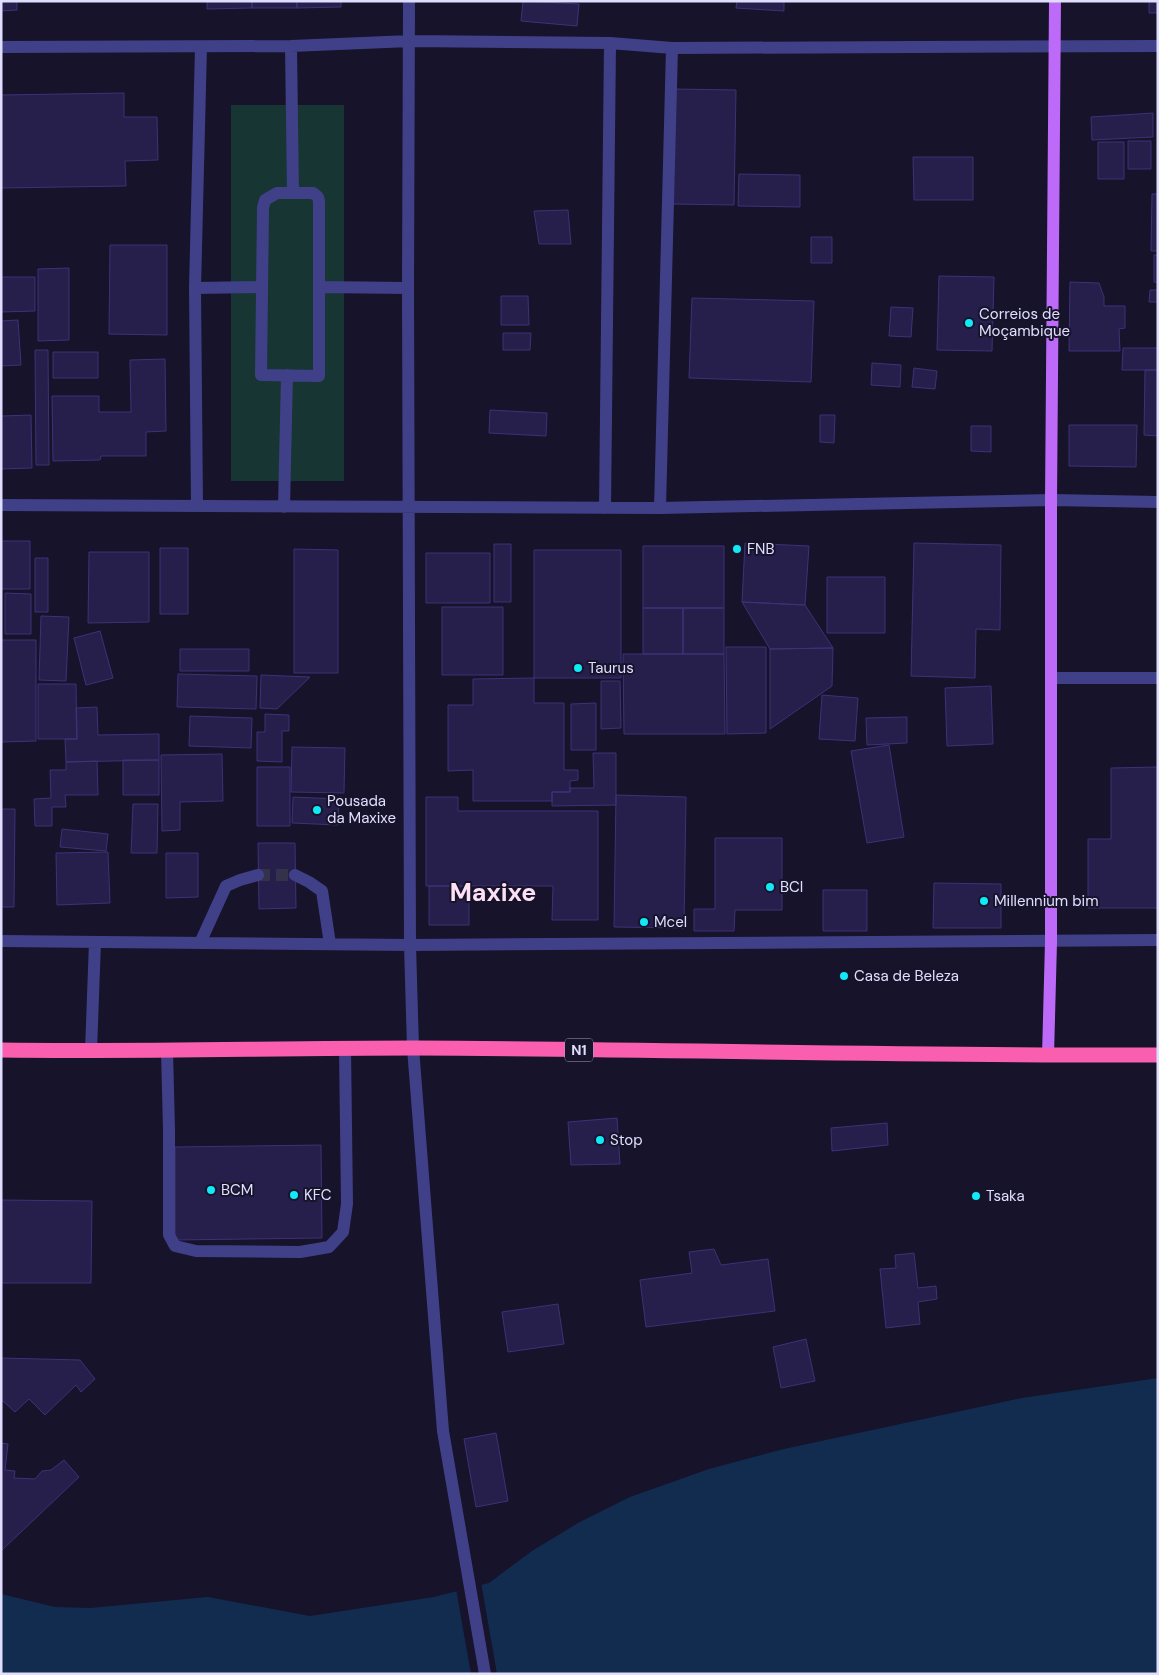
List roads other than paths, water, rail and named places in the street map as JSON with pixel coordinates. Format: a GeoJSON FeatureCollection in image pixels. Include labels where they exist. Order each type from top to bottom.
{"type":"FeatureCollection","features":[{"type":"Feature","properties":{"kind":"highway","name":"N1"},"geometry":{"type":"LineString","coordinates":[[1,1050],[167,1051],[413,1048],[1048,1056],[1158,1055]]}},
{"type":"Feature","properties":{"kind":"main road"},"geometry":{"type":"LineString","coordinates":[[1048,1056],[1051,942],[1051,500],[1055,1]]}},
{"type":"Feature","properties":{"kind":"street"},"geometry":{"type":"LineString","coordinates":[[409,1],[410,945],[413,1048],[443,1431],[485,1674]]}},
{"type":"Feature","properties":{"kind":"street"},"geometry":{"type":"LineString","coordinates":[[1,47],[291,46],[410,41],[610,43],[672,48],[1158,46]]}},
{"type":"Feature","properties":{"kind":"street"},"geometry":{"type":"LineString","coordinates":[[605,508],[610,43]]}},
{"type":"Feature","properties":{"kind":"street"},"geometry":{"type":"LineString","coordinates":[[291,46],[293,193]]}},
{"type":"Feature","properties":{"kind":"street"},"geometry":{"type":"LineString","coordinates":[[197,506],[201,47]]}},
{"type":"Feature","properties":{"kind":"street"},"geometry":{"type":"LineString","coordinates":[[660,508],[672,48]]}},
{"type":"Feature","properties":{"kind":"street"},"geometry":{"type":"LineString","coordinates":[[313,193],[318,197],[319,201],[319,376],[261,375],[262,287],[263,208],[265,200],[277,194],[313,193]]}},
{"type":"Feature","properties":{"kind":"street"},"geometry":{"type":"LineString","coordinates":[[199,288],[262,287]]}},
{"type":"Feature","properties":{"kind":"street"},"geometry":{"type":"LineString","coordinates":[[319,287],[408,288]]}},
{"type":"Feature","properties":{"kind":"street"},"geometry":{"type":"LineString","coordinates":[[284,507],[287,375]]}},
{"type":"Feature","properties":{"kind":"street"},"geometry":{"type":"LineString","coordinates":[[1,505],[660,508],[1051,500],[1158,502]]}},
{"type":"Feature","properties":{"kind":"street"},"geometry":{"type":"LineString","coordinates":[[1051,678],[1158,678]]}},
{"type":"Feature","properties":{"kind":"street"},"geometry":{"type":"LineString","coordinates":[[200,943],[226,886],[258,875]]}},
{"type":"Feature","properties":{"kind":"street"},"geometry":{"type":"LineString","coordinates":[[295,875],[310,882],[322,891],[330,944]]}},
{"type":"Feature","properties":{"kind":"street"},"geometry":{"type":"LineString","coordinates":[[1,941],[410,945],[1158,940]]}},
{"type":"Feature","properties":{"kind":"street"},"geometry":{"type":"LineString","coordinates":[[91,1051],[94,942]]}},
{"type":"Feature","properties":{"kind":"street"},"geometry":{"type":"LineString","coordinates":[[167,1051],[170,1130],[169,1235],[175,1246],[196,1251],[300,1252],[329,1247],[343,1232],[347,1204],[345,1049]]}},
{"type":"Feature","properties":{"kind":"water"},"geometry":{"type":"Polygon","coordinates":[[[1158,1378],[1158,1674],[1,1674],[1,1594],[55,1607],[90,1608],[208,1597],[310,1616],[434,1597],[489,1583],[532,1551],[578,1523],[630,1497],[709,1469],[784,1449],[1022,1398],[1158,1378]]]}},
{"type":"Feature","properties":{"kind":"tunnel"},"geometry":{"type":"LineString","coordinates":[[258,875],[295,875]]}},
{"type":"Feature","properties":{"kind":"place","name":"Correios de Moçambique"},"geometry":{"type":"Point","coordinates":[969,323]}},
{"type":"Feature","properties":{"kind":"place","name":"FNB"},"geometry":{"type":"Point","coordinates":[737,549]}},
{"type":"Feature","properties":{"kind":"place","name":"Taurus"},"geometry":{"type":"Point","coordinates":[578,668]}},
{"type":"Feature","properties":{"kind":"place","name":"Pousada da Maxixe"},"geometry":{"type":"Point","coordinates":[317,810]}},
{"type":"Feature","properties":{"kind":"place","name":"BCI"},"geometry":{"type":"Point","coordinates":[770,887]}},
{"type":"Feature","properties":{"kind":"place","name":"Millennium bim"},"geometry":{"type":"Point","coordinates":[984,901]}},
{"type":"Feature","properties":{"kind":"place","name":"Mcel"},"geometry":{"type":"Point","coordinates":[644,922]}},
{"type":"Feature","properties":{"kind":"place","name":"Casa de Beleza"},"geometry":{"type":"Point","coordinates":[844,976]}},
{"type":"Feature","properties":{"kind":"place","name":"Stop"},"geometry":{"type":"Point","coordinates":[600,1140]}},
{"type":"Feature","properties":{"kind":"place","name":"BCM"},"geometry":{"type":"Point","coordinates":[211,1190]}},
{"type":"Feature","properties":{"kind":"place","name":"KFC"},"geometry":{"type":"Point","coordinates":[294,1195]}},
{"type":"Feature","properties":{"kind":"place","name":"Tsaka"},"geometry":{"type":"Point","coordinates":[976,1196]}},
{"type":"Feature","properties":{"kind":"district","name":"Maxixe"},"geometry":{"type":"Point","coordinates":[493,892]}}]}
